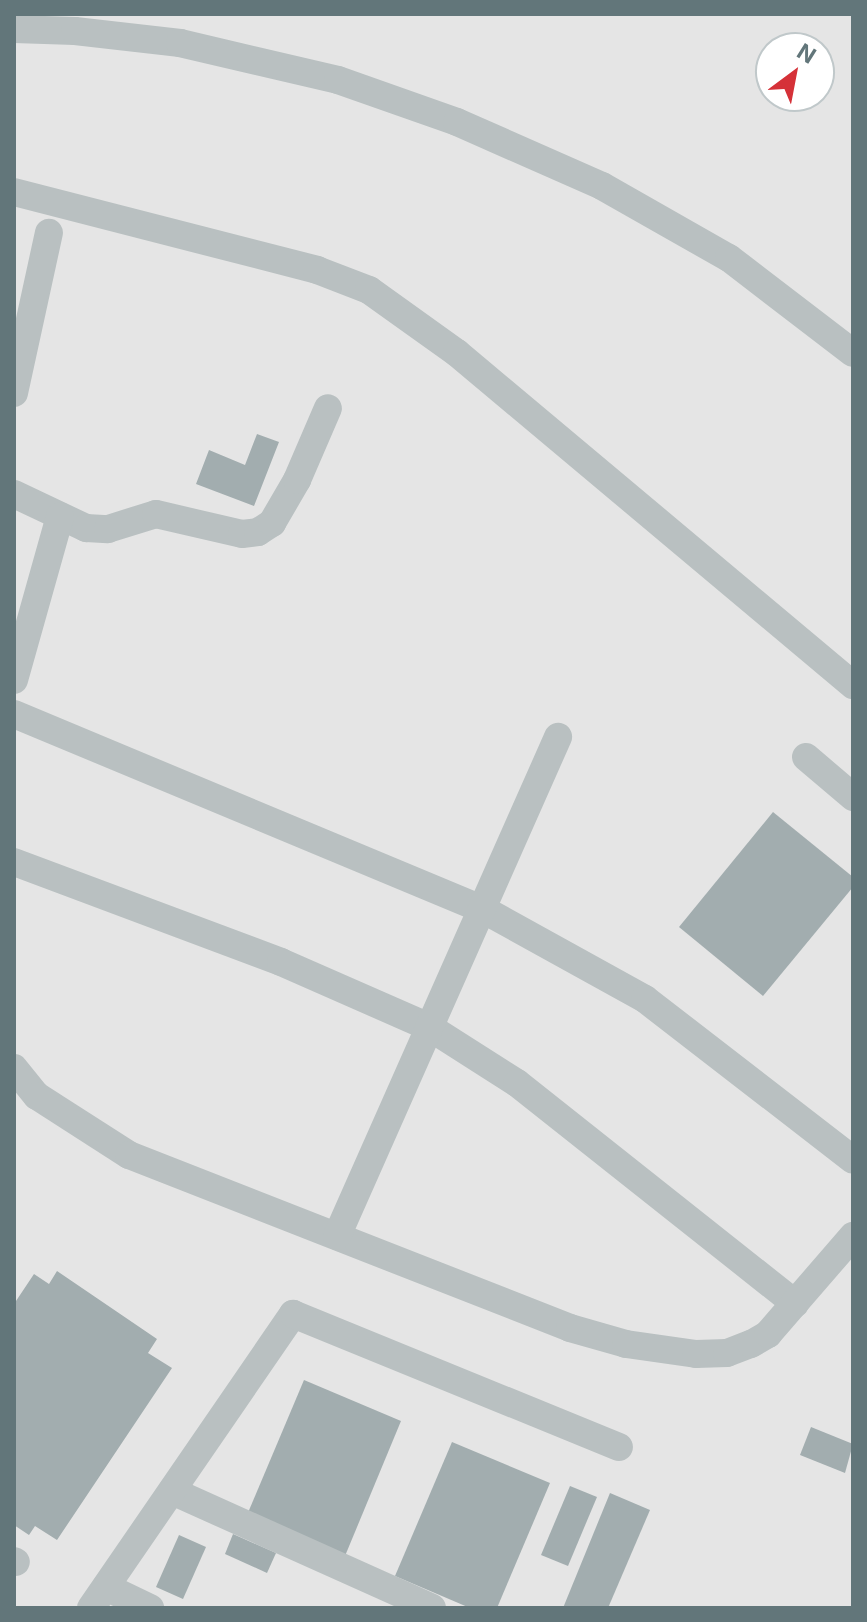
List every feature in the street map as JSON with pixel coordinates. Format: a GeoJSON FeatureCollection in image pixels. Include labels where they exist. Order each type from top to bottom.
{"type":"FeatureCollection","features":[{"type":"Feature","properties":{"kind":"lane"},"geometry":{"type":"LineString","coordinates":[[14,29],[75,31],[180,43],[338,80],[457,122],[602,186],[729,258],[853,353]]}},
{"type":"Feature","properties":{"kind":"lane"},"geometry":{"type":"LineString","coordinates":[[14,192],[317,270],[369,290],[457,353],[853,685]]}},
{"type":"Feature","properties":{"kind":"lane"},"geometry":{"type":"LineString","coordinates":[[14,393],[49,233]]}},
{"type":"Feature","properties":{"kind":"lane"},"geometry":{"type":"LineString","coordinates":[[14,494],[96,530],[156,514],[242,534],[258,532],[272,523],[297,480],[328,408]]}},
{"type":"Feature","properties":{"kind":"lane"},"geometry":{"type":"LineString","coordinates":[[14,680],[60,516]]}},
{"type":"Feature","properties":{"kind":"lane"},"geometry":{"type":"LineString","coordinates":[[14,714],[484,910],[645,999],[853,1160]]}},
{"type":"Feature","properties":{"kind":"lane"},"geometry":{"type":"LineString","coordinates":[[337,1236],[558,737]]}},
{"type":"Feature","properties":{"kind":"lane"},"geometry":{"type":"LineString","coordinates":[[806,757],[853,797]]}},
{"type":"Feature","properties":{"kind":"lane"},"geometry":{"type":"LineString","coordinates":[[14,862],[281,962],[429,1027],[517,1083],[795,1303]]}},
{"type":"Feature","properties":{"kind":"lane"},"geometry":{"type":"LineString","coordinates":[[14,1068],[37,1096],[129,1155],[570,1328],[626,1344],[696,1354],[727,1353],[768,1334],[853,1236]]}},
{"type":"Feature","properties":{"kind":"lane"},"geometry":{"type":"LineString","coordinates":[[150,1608],[98,1597],[293,1314],[619,1447]]}},
{"type":"Feature","properties":{"kind":"lane"},"geometry":{"type":"LineString","coordinates":[[172,1491],[432,1608]]}},
{"type":"Feature","properties":{"kind":"shaded area"},"geometry":{"type":"Polygon","coordinates":[[[14,14],[853,14],[853,1608],[14,1608],[14,14]]]}},
{"type":"Feature","properties":{"kind":"building"},"geometry":{"type":"Polygon","coordinates":[[[257,434],[279,442],[254,506],[196,484],[209,450],[245,465],[257,434]]]}},
{"type":"Feature","properties":{"kind":"building"},"geometry":{"type":"Polygon","coordinates":[[[773,812],[853,877],[853,887],[763,996],[679,927],[773,812]]]}},
{"type":"Feature","properties":{"kind":"building"},"geometry":{"type":"Polygon","coordinates":[[[57,1271],[157,1339],[148,1353],[172,1368],[57,1540],[35,1526],[29,1535],[14,1525],[14,1304],[34,1274],[49,1284],[57,1271]]]}},
{"type":"Feature","properties":{"kind":"building"},"geometry":{"type":"Polygon","coordinates":[[[304,1380],[401,1421],[345,1556],[247,1515],[304,1380]]]}},
{"type":"Feature","properties":{"kind":"building"},"geometry":{"type":"Polygon","coordinates":[[[811,1427],[853,1444],[845,1473],[800,1455],[811,1427]]]}},
{"type":"Feature","properties":{"kind":"building"},"geometry":{"type":"Polygon","coordinates":[[[452,1442],[550,1483],[497,1608],[470,1608],[395,1576],[452,1442]]]}},
{"type":"Feature","properties":{"kind":"building"},"geometry":{"type":"Polygon","coordinates":[[[570,1486],[597,1497],[568,1566],[541,1555],[570,1486]]]}},
{"type":"Feature","properties":{"kind":"building"},"geometry":{"type":"Polygon","coordinates":[[[610,1493],[650,1510],[608,1608],[563,1608],[610,1493]]]}},
{"type":"Feature","properties":{"kind":"building"},"geometry":{"type":"Polygon","coordinates":[[[233,1534],[276,1553],[267,1573],[225,1554],[233,1534]]]}},
{"type":"Feature","properties":{"kind":"building"},"geometry":{"type":"Polygon","coordinates":[[[179,1535],[206,1547],[183,1599],[156,1587],[179,1535]]]}}]}
